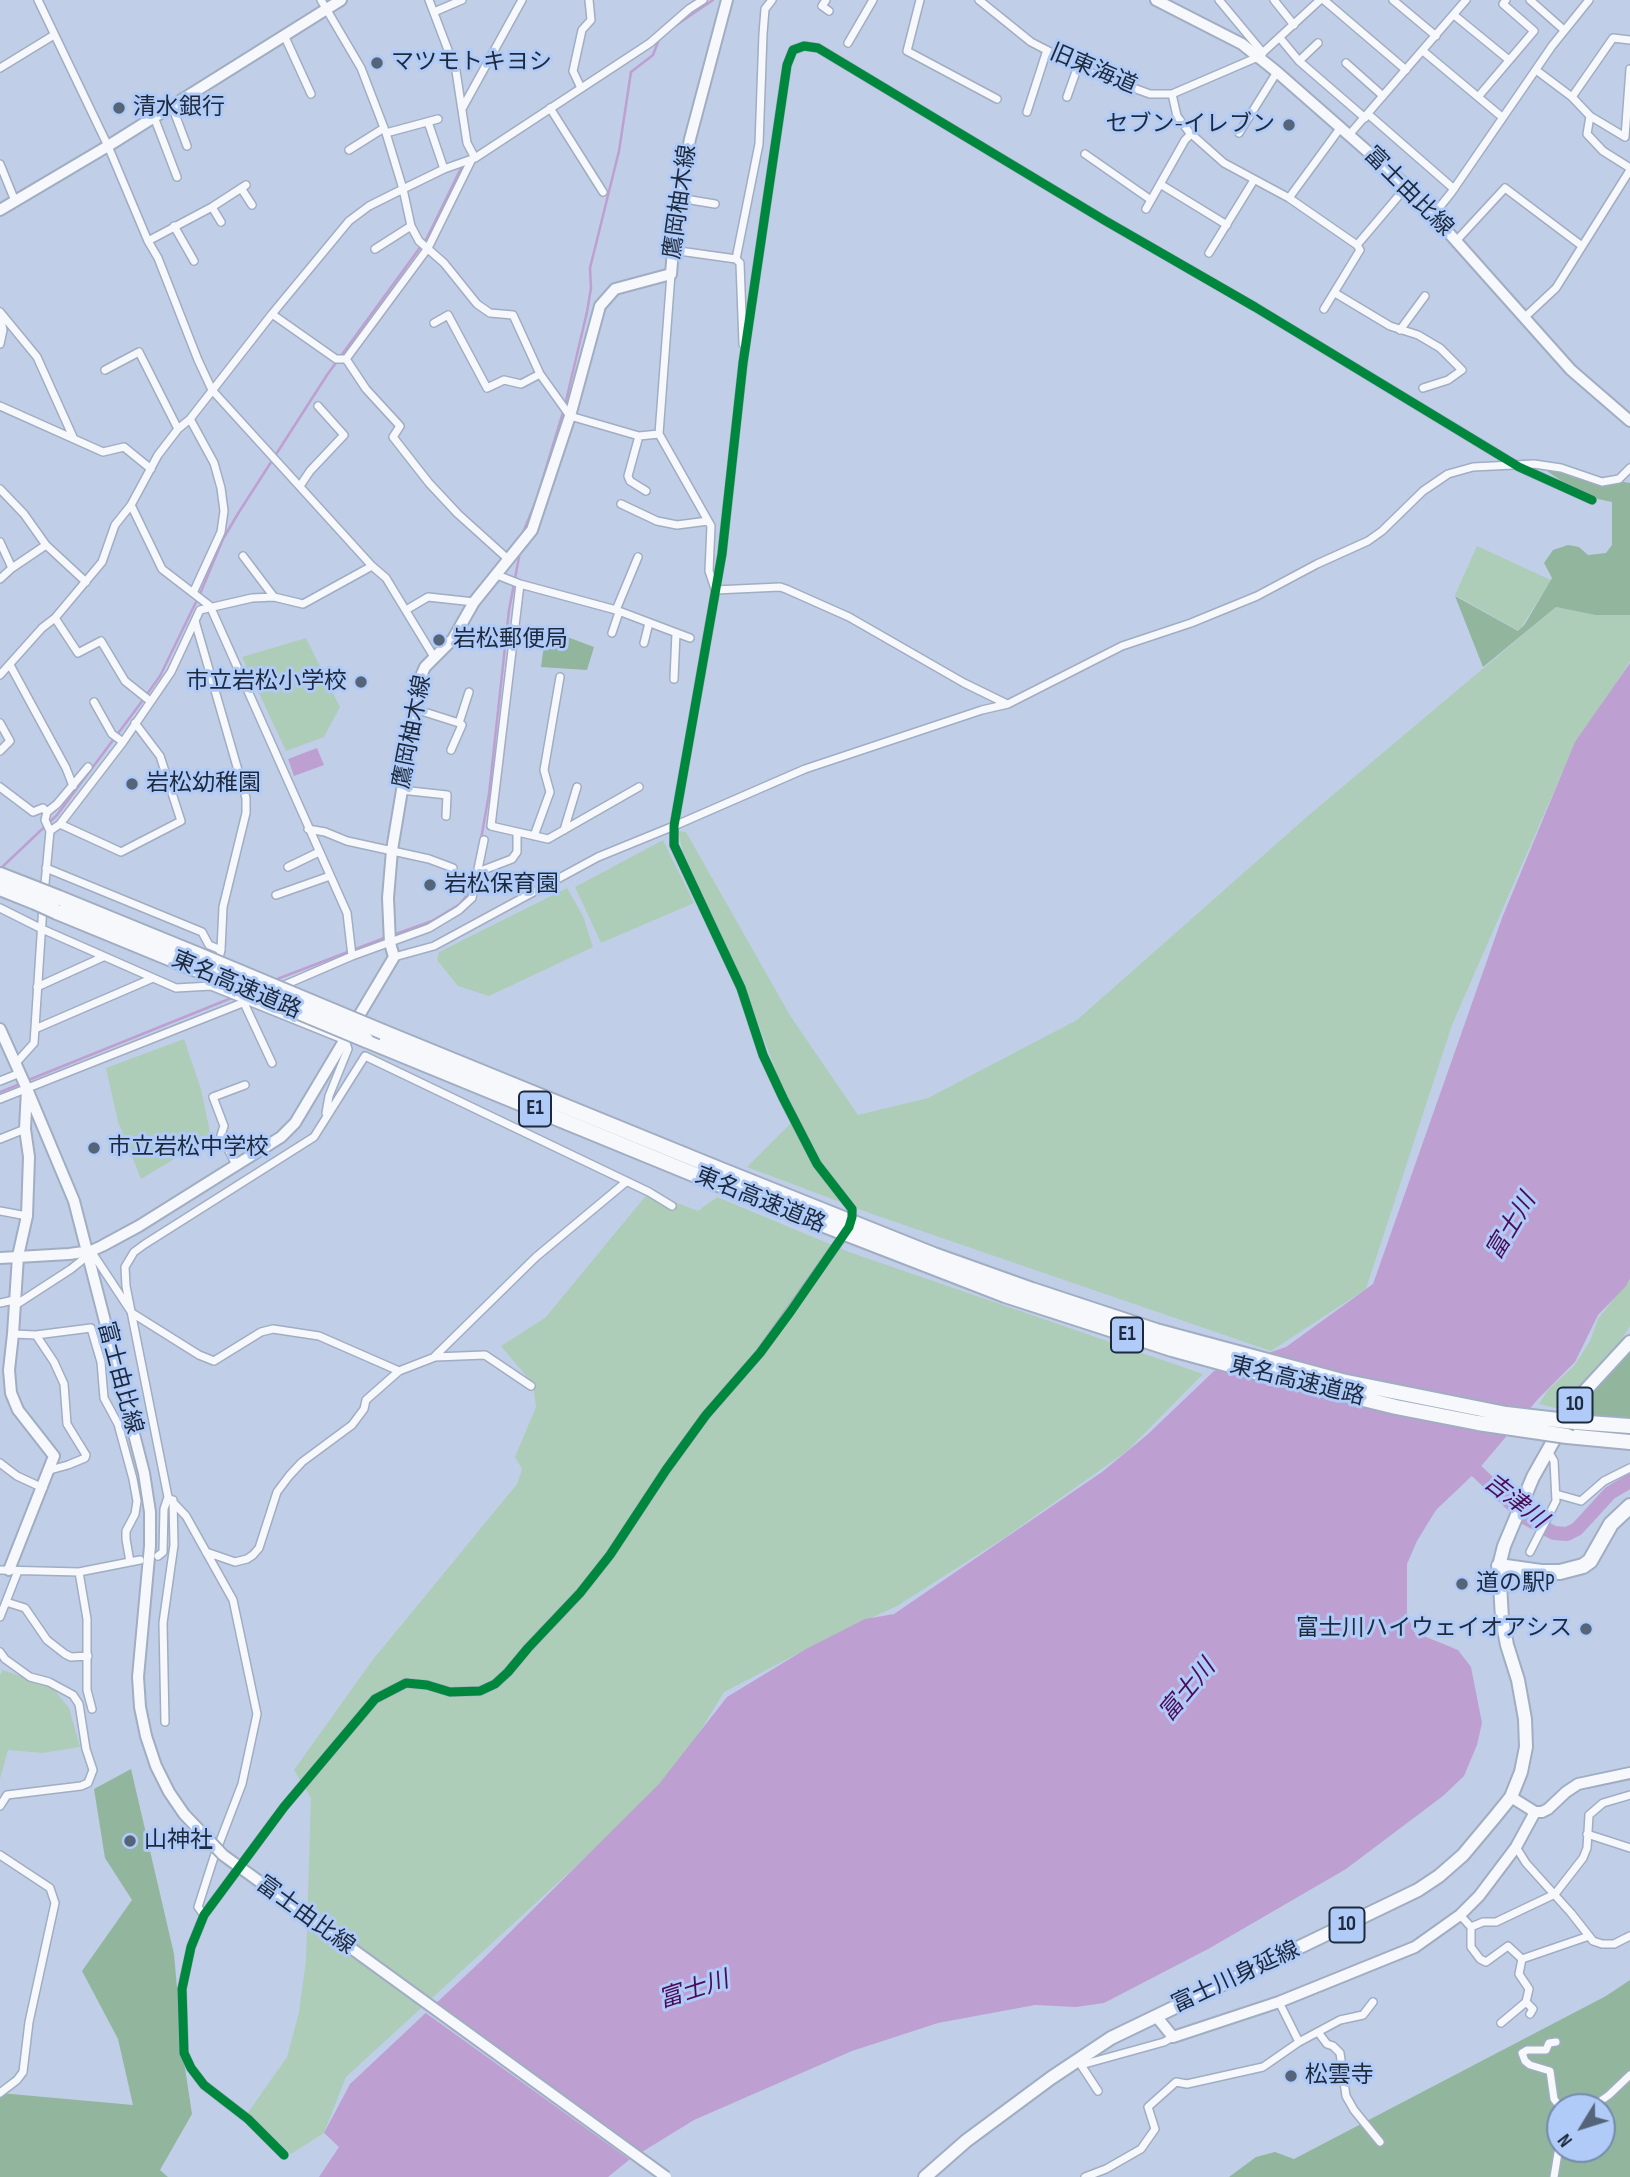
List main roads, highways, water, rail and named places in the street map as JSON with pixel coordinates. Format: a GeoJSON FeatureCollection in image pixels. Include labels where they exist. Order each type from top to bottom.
{"type":"FeatureCollection","features":[{"type":"Feature","properties":{"kind":"highway","name":"東名高速道路"},"geometry":{"type":"LineString","coordinates":[[1,880],[194,961],[383,1032],[934,1255],[1032,1290],[1156,1331],[1342,1381],[1506,1414],[1597,1424],[1630,1424]]}},
{"type":"Feature","properties":{"kind":"highway","name":"東名高速道路"},"geometry":{"type":"LineString","coordinates":[[194,961],[366,1040],[703,1178],[1005,1296],[1100,1328],[1278,1378],[1396,1407],[1478,1423],[1630,1442]]}},
{"type":"Feature","properties":{"kind":"highway"},"geometry":{"type":"LineString","coordinates":[[1499,1566],[1541,1572],[1560,1572],[1583,1566],[1590,1561],[1611,1524],[1630,1506]]}},
{"type":"Feature","properties":{"kind":"main road"},"geometry":{"type":"LineString","coordinates":[[0,210],[108,146],[284,35],[323,4],[341,0]]}},
{"type":"Feature","properties":{"kind":"main road","name":"鷹岡柚木線"},"geometry":{"type":"LineString","coordinates":[[90,1251],[139,1226],[290,1129],[394,957],[390,943],[388,898],[391,850],[421,676],[425,667],[453,639],[474,602],[532,530],[570,416],[600,306],[605,297],[615,289],[671,274],[679,198],[690,139],[727,0]]}},
{"type":"Feature","properties":{"kind":"main road","name":"富士由比線"},"geometry":{"type":"LineString","coordinates":[[1157,0],[1261,55],[1407,186],[1571,370],[1630,421]]}},
{"type":"Feature","properties":{"kind":"main road","name":"富士由比線"},"geometry":{"type":"LineString","coordinates":[[0,1029],[74,1201],[90,1251],[110,1347],[144,1473],[150,1511],[150,1546],[138,1677],[140,1707],[146,1736],[169,1792],[184,1814],[223,1855],[666,2177]]}},
{"type":"Feature","properties":{"kind":"main road"},"geometry":{"type":"LineString","coordinates":[[9,1570],[54,1456],[18,1410],[11,1393],[5,1359],[13,1334],[18,1256],[27,1216],[27,1088]]}},
{"type":"Feature","properties":{"kind":"main road"},"geometry":{"type":"LineString","coordinates":[[0,1258],[90,1251]]}},
{"type":"Feature","properties":{"kind":"main road","name":"富士川身延線"},"geometry":{"type":"LineString","coordinates":[[925,2177],[965,2141],[1101,2044],[1418,1890],[1463,1855],[1511,1797],[1521,1772],[1526,1746],[1525,1719],[1502,1619],[1499,1566],[1504,1546],[1533,1477],[1583,1393],[1630,1342]]}},
{"type":"Feature","properties":{"kind":"main road"},"geometry":{"type":"LineString","coordinates":[[1511,1797],[1535,1812],[1548,1809],[1578,1784],[1630,1773]]}},
{"type":"Feature","properties":{"kind":"main road"},"geometry":{"type":"LineString","coordinates":[[1156,2016],[1172,2037],[1279,2002],[1415,1947],[1460,1915],[1479,1896],[1516,1847],[1535,1812]]}},
{"type":"Feature","properties":{"kind":"water","name":"富士川"},"geometry":{"type":"Polygon","coordinates":[[[1630,663],[1630,1278],[1626,1286],[1598,1315],[1575,1362],[1538,1399],[1477,1471],[1436,1510],[1407,1564],[1407,1613],[1414,1632],[1458,1650],[1471,1667],[1482,1723],[1477,1745],[1464,1776],[1443,1796],[1346,1869],[1210,1948],[1104,2003],[1076,2007],[1035,2005],[938,2023],[852,2051],[694,2120],[629,2160],[608,2177],[319,2177],[339,2147],[324,2133],[350,2084],[480,1962],[659,1784],[727,1697],[806,1649],[865,1619],[894,1614],[1102,1472],[1147,1435],[1214,1371],[1286,1347],[1373,1284],[1502,918],[1575,742],[1630,663]]]}},
{"type":"Feature","properties":{"kind":"water"},"geometry":{"type":"Polygon","coordinates":[[[317,748],[324,765],[294,776],[288,759],[317,748]]]}},
{"type":"Feature","properties":{"kind":"waterway"},"geometry":{"type":"LineString","coordinates":[[669,30],[713,0]]}},
{"type":"Feature","properties":{"kind":"waterway"},"geometry":{"type":"LineString","coordinates":[[565,405],[587,312],[591,288],[590,268],[619,151],[631,72],[653,55],[659,39]]}},
{"type":"Feature","properties":{"kind":"waterway"},"geometry":{"type":"LineString","coordinates":[[200,594],[223,539],[239,512],[327,375],[427,238],[462,166]]}},
{"type":"Feature","properties":{"kind":"waterway"},"geometry":{"type":"LineString","coordinates":[[522,535],[536,501],[563,412]]}},
{"type":"Feature","properties":{"kind":"waterway"},"geometry":{"type":"LineString","coordinates":[[481,839],[489,794],[509,610],[520,552]]}},
{"type":"Feature","properties":{"kind":"waterway"},"geometry":{"type":"LineString","coordinates":[[0,869],[57,815],[137,708],[160,676],[197,600]]}},
{"type":"Feature","properties":{"kind":"waterway"},"geometry":{"type":"LineString","coordinates":[[393,935],[432,921],[460,904],[471,890]]}},
{"type":"Feature","properties":{"kind":"waterway"},"geometry":{"type":"LineString","coordinates":[[272,981],[387,937]]}},
{"type":"Feature","properties":{"kind":"waterway"},"geometry":{"type":"LineString","coordinates":[[26,1081],[234,997]]}},
{"type":"Feature","properties":{"kind":"waterway"},"geometry":{"type":"LineString","coordinates":[[0,1092],[20,1084]]}},
{"type":"Feature","properties":{"kind":"waterway","name":"吉津川"},"geometry":{"type":"LineString","coordinates":[[1463,1458],[1526,1518],[1554,1533],[1567,1534],[1577,1529],[1610,1493],[1630,1481]]}},
{"type":"Feature","properties":{"kind":"place","name":"マツモトキヨシ"},"geometry":{"type":"Point","coordinates":[377,63]}},
{"type":"Feature","properties":{"kind":"place","name":"清水銀行"},"geometry":{"type":"Point","coordinates":[119,108]}},
{"type":"Feature","properties":{"kind":"place","name":"セブン-イレブン"},"geometry":{"type":"Point","coordinates":[1289,125]}},
{"type":"Feature","properties":{"kind":"place","name":"岩松郵便局"},"geometry":{"type":"Point","coordinates":[439,640]}},
{"type":"Feature","properties":{"kind":"place","name":"市立岩松小学校"},"geometry":{"type":"Point","coordinates":[361,682]}},
{"type":"Feature","properties":{"kind":"place","name":"岩松幼稚園"},"geometry":{"type":"Point","coordinates":[132,784]}},
{"type":"Feature","properties":{"kind":"place","name":"岩松保育園"},"geometry":{"type":"Point","coordinates":[430,885]}},
{"type":"Feature","properties":{"kind":"place","name":"市立岩松中学校"},"geometry":{"type":"Point","coordinates":[94,1148]}},
{"type":"Feature","properties":{"kind":"place","name":"道の駅P"},"geometry":{"type":"Point","coordinates":[1462,1584]}},
{"type":"Feature","properties":{"kind":"place","name":"富士川ハイウェイオアシス"},"geometry":{"type":"Point","coordinates":[1586,1629]}},
{"type":"Feature","properties":{"kind":"place","name":"山神社"},"geometry":{"type":"Point","coordinates":[130,1841]}},
{"type":"Feature","properties":{"kind":"place","name":"松雲寺"},"geometry":{"type":"Point","coordinates":[1291,2076]}}]}
